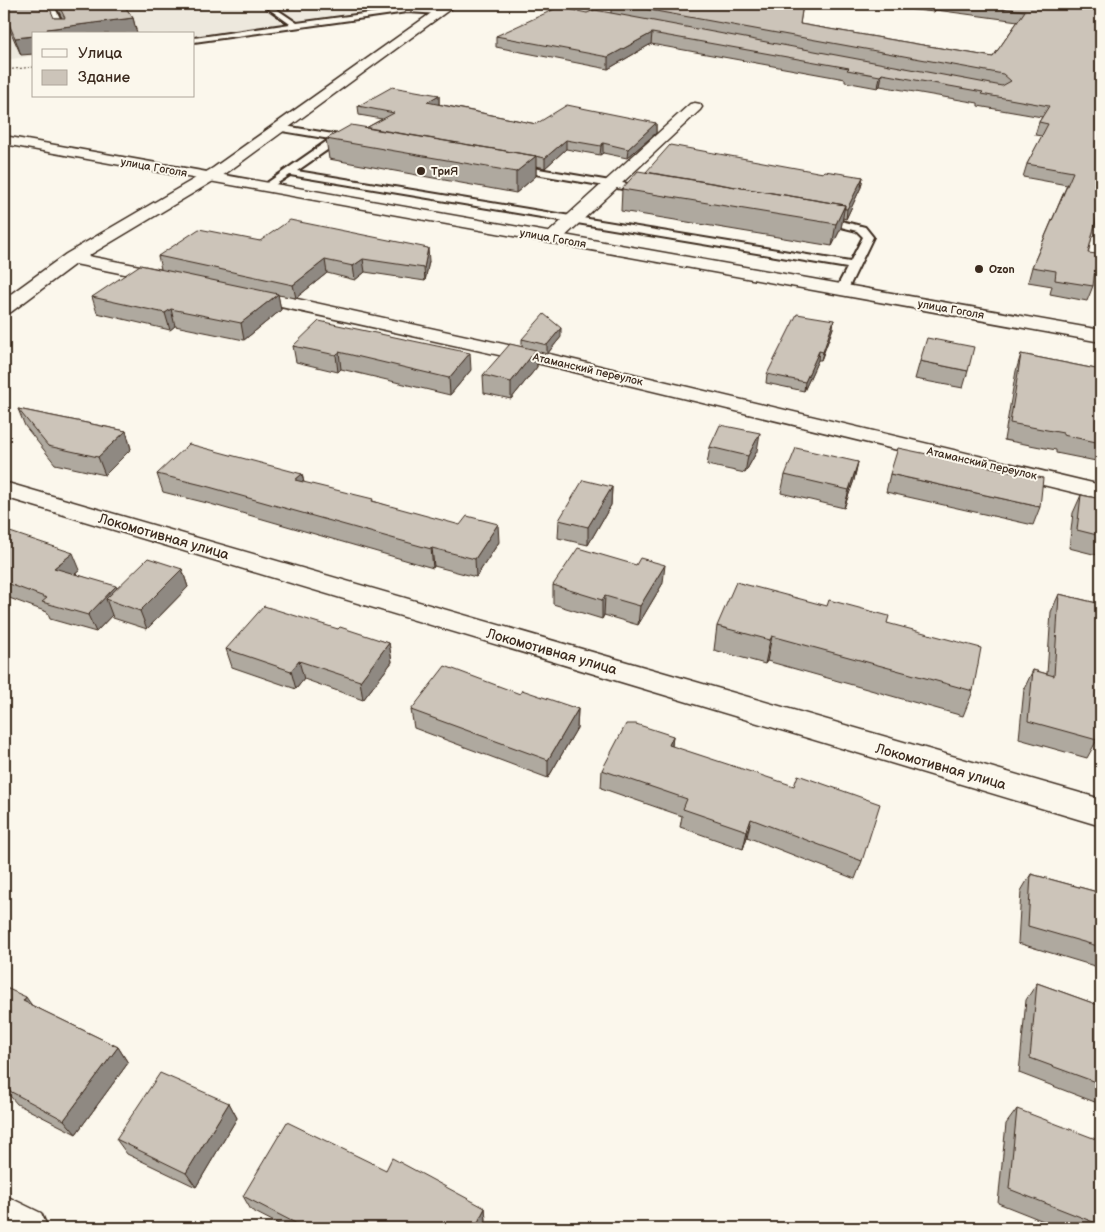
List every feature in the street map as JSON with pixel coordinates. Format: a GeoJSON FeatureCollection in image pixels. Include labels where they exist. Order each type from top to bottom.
{"type":"FeatureCollection","features":[{"type":"Feature","properties":{"kind":"street"},"geometry":{"type":"LineString","coordinates":[[535,4],[606,17]]}},
{"type":"Feature","properties":{"kind":"street"},"geometry":{"type":"LineString","coordinates":[[4,308],[72,258],[209,177],[445,8]]}},
{"type":"Feature","properties":{"kind":"street"},"geometry":{"type":"LineString","coordinates":[[553,238],[695,107]]}},
{"type":"Feature","properties":{"kind":"street","name":"улица Гоголя"},"geometry":{"type":"LineString","coordinates":[[4,140],[1101,336]]}},
{"type":"Feature","properties":{"kind":"street"},"geometry":{"type":"LineString","coordinates":[[72,258],[189,282]]}},
{"type":"Feature","properties":{"kind":"street","name":"Атаманский переулок"},"geometry":{"type":"LineString","coordinates":[[228,290],[546,359],[1101,492]]}},
{"type":"Feature","properties":{"kind":"street","name":"Локомотивная улица"},"geometry":{"type":"LineString","coordinates":[[4,489],[1101,813]]}},
{"type":"Feature","properties":{"kind":"street"},"geometry":{"type":"LineString","coordinates":[[4,1216],[26,1228]]}},
{"type":"Feature","properties":{"kind":"lane"},"geometry":{"type":"LineString","coordinates":[[50,4],[64,32]]}},
{"type":"Feature","properties":{"kind":"lane"},"geometry":{"type":"LineString","coordinates":[[265,4],[295,25]]}},
{"type":"Feature","properties":{"kind":"lane"},"geometry":{"type":"LineString","coordinates":[[398,4],[407,10]]}},
{"type":"Feature","properties":{"kind":"lane"},"geometry":{"type":"LineString","coordinates":[[195,40],[407,10],[445,8]]}},
{"type":"Feature","properties":{"kind":"lane"},"geometry":{"type":"LineString","coordinates":[[279,128],[358,141]]}},
{"type":"Feature","properties":{"kind":"lane"},"geometry":{"type":"LineString","coordinates":[[267,187],[338,138]]}},
{"type":"Feature","properties":{"kind":"lane"},"geometry":{"type":"LineString","coordinates":[[504,166],[659,192]]}},
{"type":"Feature","properties":{"kind":"lane"},"geometry":{"type":"LineString","coordinates":[[289,172],[854,266]]}},
{"type":"Feature","properties":{"kind":"lane"},"geometry":{"type":"LineString","coordinates":[[812,218],[841,222],[861,229],[868,237],[842,289]]}},
{"type":"Feature","properties":{"kind":"path"},"geometry":{"type":"LineString","coordinates":[[4,70],[32,67]]}},
{"type":"Feature","properties":{"kind":"shaded area"},"geometry":{"type":"Polygon","coordinates":[[[4,4],[408,4],[195,37],[195,32],[32,32],[32,56],[4,60],[4,4]]]}},
{"type":"Feature","properties":{"kind":"building"},"geometry":{"type":"Polygon","coordinates":[[[4,4],[48,4],[54,18],[65,18],[58,4],[123,4],[133,18],[47,29],[48,32],[32,32],[32,36],[15,38],[4,12],[4,4]]]}},
{"type":"Feature","properties":{"kind":"building"},"geometry":{"type":"Polygon","coordinates":[[[617,4],[803,4],[800,24],[993,57],[1025,11],[968,4],[1101,4],[1101,205],[1088,253],[1097,254],[1093,286],[1055,280],[1056,271],[1032,267],[1073,172],[1027,164],[1048,124],[1039,122],[1049,106],[981,94],[983,92],[882,74],[880,76],[847,70],[849,68],[652,33],[608,57],[496,36],[559,7],[587,13],[595,10],[1002,86],[1011,81],[1003,74],[617,4]]]}},
{"type":"Feature","properties":{"kind":"building"},"geometry":{"type":"Polygon","coordinates":[[[392,87],[439,95],[427,102],[536,124],[567,105],[656,123],[628,149],[603,143],[601,146],[566,140],[545,158],[366,128],[394,113],[358,106],[392,87]]]}},
{"type":"Feature","properties":{"kind":"building"},"geometry":{"type":"Polygon","coordinates":[[[351,125],[536,156],[516,172],[326,139],[351,125]]]}},
{"type":"Feature","properties":{"kind":"building"},"geometry":{"type":"Polygon","coordinates":[[[670,145],[823,173],[825,171],[863,177],[847,209],[845,209],[845,205],[646,172],[670,145]]]}},
{"type":"Feature","properties":{"kind":"building"},"geometry":{"type":"Polygon","coordinates":[[[638,171],[845,205],[836,224],[622,189],[638,171]]]}},
{"type":"Feature","properties":{"kind":"building"},"geometry":{"type":"Polygon","coordinates":[[[290,220],[428,248],[424,268],[363,259],[353,266],[325,260],[293,285],[158,256],[199,229],[260,241],[290,220]]]}},
{"type":"Feature","properties":{"kind":"building"},"geometry":{"type":"Polygon","coordinates":[[[140,265],[278,294],[241,323],[171,309],[165,313],[92,297],[140,265]]]}},
{"type":"Feature","properties":{"kind":"building"},"geometry":{"type":"Polygon","coordinates":[[[544,314],[561,328],[547,345],[522,339],[544,314]]]}},
{"type":"Feature","properties":{"kind":"building"},"geometry":{"type":"Polygon","coordinates":[[[797,314],[834,320],[823,352],[819,351],[805,382],[767,374],[797,314]]]}},
{"type":"Feature","properties":{"kind":"building"},"geometry":{"type":"Polygon","coordinates":[[[319,321],[470,353],[449,378],[339,352],[336,355],[293,346],[319,321]]]}},
{"type":"Feature","properties":{"kind":"building"},"geometry":{"type":"Polygon","coordinates":[[[927,338],[974,347],[968,371],[920,361],[927,338]]]}},
{"type":"Feature","properties":{"kind":"building"},"geometry":{"type":"Polygon","coordinates":[[[510,344],[536,350],[511,382],[483,375],[510,344]]]}},
{"type":"Feature","properties":{"kind":"building"},"geometry":{"type":"Polygon","coordinates":[[[1021,354],[1101,370],[1101,443],[1063,435],[1063,433],[1010,423],[1021,354]]]}},
{"type":"Feature","properties":{"kind":"building"},"geometry":{"type":"Polygon","coordinates":[[[18,409],[126,431],[98,457],[48,446],[18,409]]]}},
{"type":"Feature","properties":{"kind":"building"},"geometry":{"type":"Polygon","coordinates":[[[720,425],[760,433],[748,456],[710,447],[720,425]]]}},
{"type":"Feature","properties":{"kind":"building"},"geometry":{"type":"Polygon","coordinates":[[[189,444],[302,474],[295,480],[373,499],[372,501],[460,525],[467,516],[498,524],[475,559],[431,549],[157,474],[189,444]]]}},
{"type":"Feature","properties":{"kind":"building"},"geometry":{"type":"Polygon","coordinates":[[[796,448],[858,462],[849,490],[785,475],[796,448]]]}},
{"type":"Feature","properties":{"kind":"building"},"geometry":{"type":"Polygon","coordinates":[[[898,448],[1043,478],[1040,507],[890,474],[898,448]]]}},
{"type":"Feature","properties":{"kind":"building"},"geometry":{"type":"Polygon","coordinates":[[[583,480],[612,487],[588,527],[559,520],[583,480]]]}},
{"type":"Feature","properties":{"kind":"building"},"geometry":{"type":"Polygon","coordinates":[[[1081,495],[1101,499],[1101,536],[1077,530],[1081,495]]]}},
{"type":"Feature","properties":{"kind":"building"},"geometry":{"type":"Polygon","coordinates":[[[4,530],[73,553],[54,568],[116,586],[88,615],[42,602],[47,598],[4,582],[4,530]]]}},
{"type":"Feature","properties":{"kind":"building"},"geometry":{"type":"Polygon","coordinates":[[[578,548],[636,565],[640,558],[665,565],[640,606],[605,596],[602,600],[553,585],[578,548]]]}},
{"type":"Feature","properties":{"kind":"building"},"geometry":{"type":"Polygon","coordinates":[[[148,558],[182,569],[140,611],[106,599],[148,558]]]}},
{"type":"Feature","properties":{"kind":"building"},"geometry":{"type":"Polygon","coordinates":[[[736,582],[827,606],[829,600],[889,616],[887,623],[981,648],[973,691],[772,636],[770,640],[717,626],[736,582]]]}},
{"type":"Feature","properties":{"kind":"building"},"geometry":{"type":"Polygon","coordinates":[[[1059,594],[1101,604],[1097,740],[1028,721],[1033,670],[1054,676],[1059,594]]]}},
{"type":"Feature","properties":{"kind":"building"},"geometry":{"type":"Polygon","coordinates":[[[264,606],[389,643],[360,681],[299,661],[291,671],[226,649],[264,606]]]}},
{"type":"Feature","properties":{"kind":"building"},"geometry":{"type":"Polygon","coordinates":[[[445,666],[520,694],[522,690],[578,709],[548,760],[411,710],[445,666]]]}},
{"type":"Feature","properties":{"kind":"building"},"geometry":{"type":"Polygon","coordinates":[[[626,724],[636,724],[673,736],[669,745],[794,786],[798,775],[880,804],[862,861],[751,819],[747,831],[683,809],[687,799],[602,770],[626,724]]]}},
{"type":"Feature","properties":{"kind":"building"},"geometry":{"type":"Polygon","coordinates":[[[1031,874],[1101,893],[1101,947],[1028,926],[1031,874]]]}},
{"type":"Feature","properties":{"kind":"building"},"geometry":{"type":"Polygon","coordinates":[[[1037,983],[1101,1006],[1101,1084],[1030,1058],[1037,983]]]}},
{"type":"Feature","properties":{"kind":"building"},"geometry":{"type":"Polygon","coordinates":[[[4,987],[26,997],[23,1001],[118,1047],[64,1120],[4,1088],[10,1080],[4,1077],[4,987]]]}},
{"type":"Feature","properties":{"kind":"building"},"geometry":{"type":"Polygon","coordinates":[[[160,1073],[229,1103],[186,1173],[116,1139],[160,1073]]]}},
{"type":"Feature","properties":{"kind":"building"},"geometry":{"type":"Polygon","coordinates":[[[1017,1109],[1101,1141],[1101,1225],[1009,1189],[1017,1109]]]}},
{"type":"Feature","properties":{"kind":"building"},"geometry":{"type":"Polygon","coordinates":[[[287,1122],[386,1170],[392,1158],[485,1208],[475,1228],[310,1228],[306,1226],[305,1228],[243,1196],[287,1122]]]}},
{"type":"Feature","properties":{"kind":"place","name":"ТриЯ"},"geometry":{"type":"Point","coordinates":[421,171]}},
{"type":"Feature","properties":{"kind":"place","name":"Ozon"},"geometry":{"type":"Point","coordinates":[979,269]}}]}
